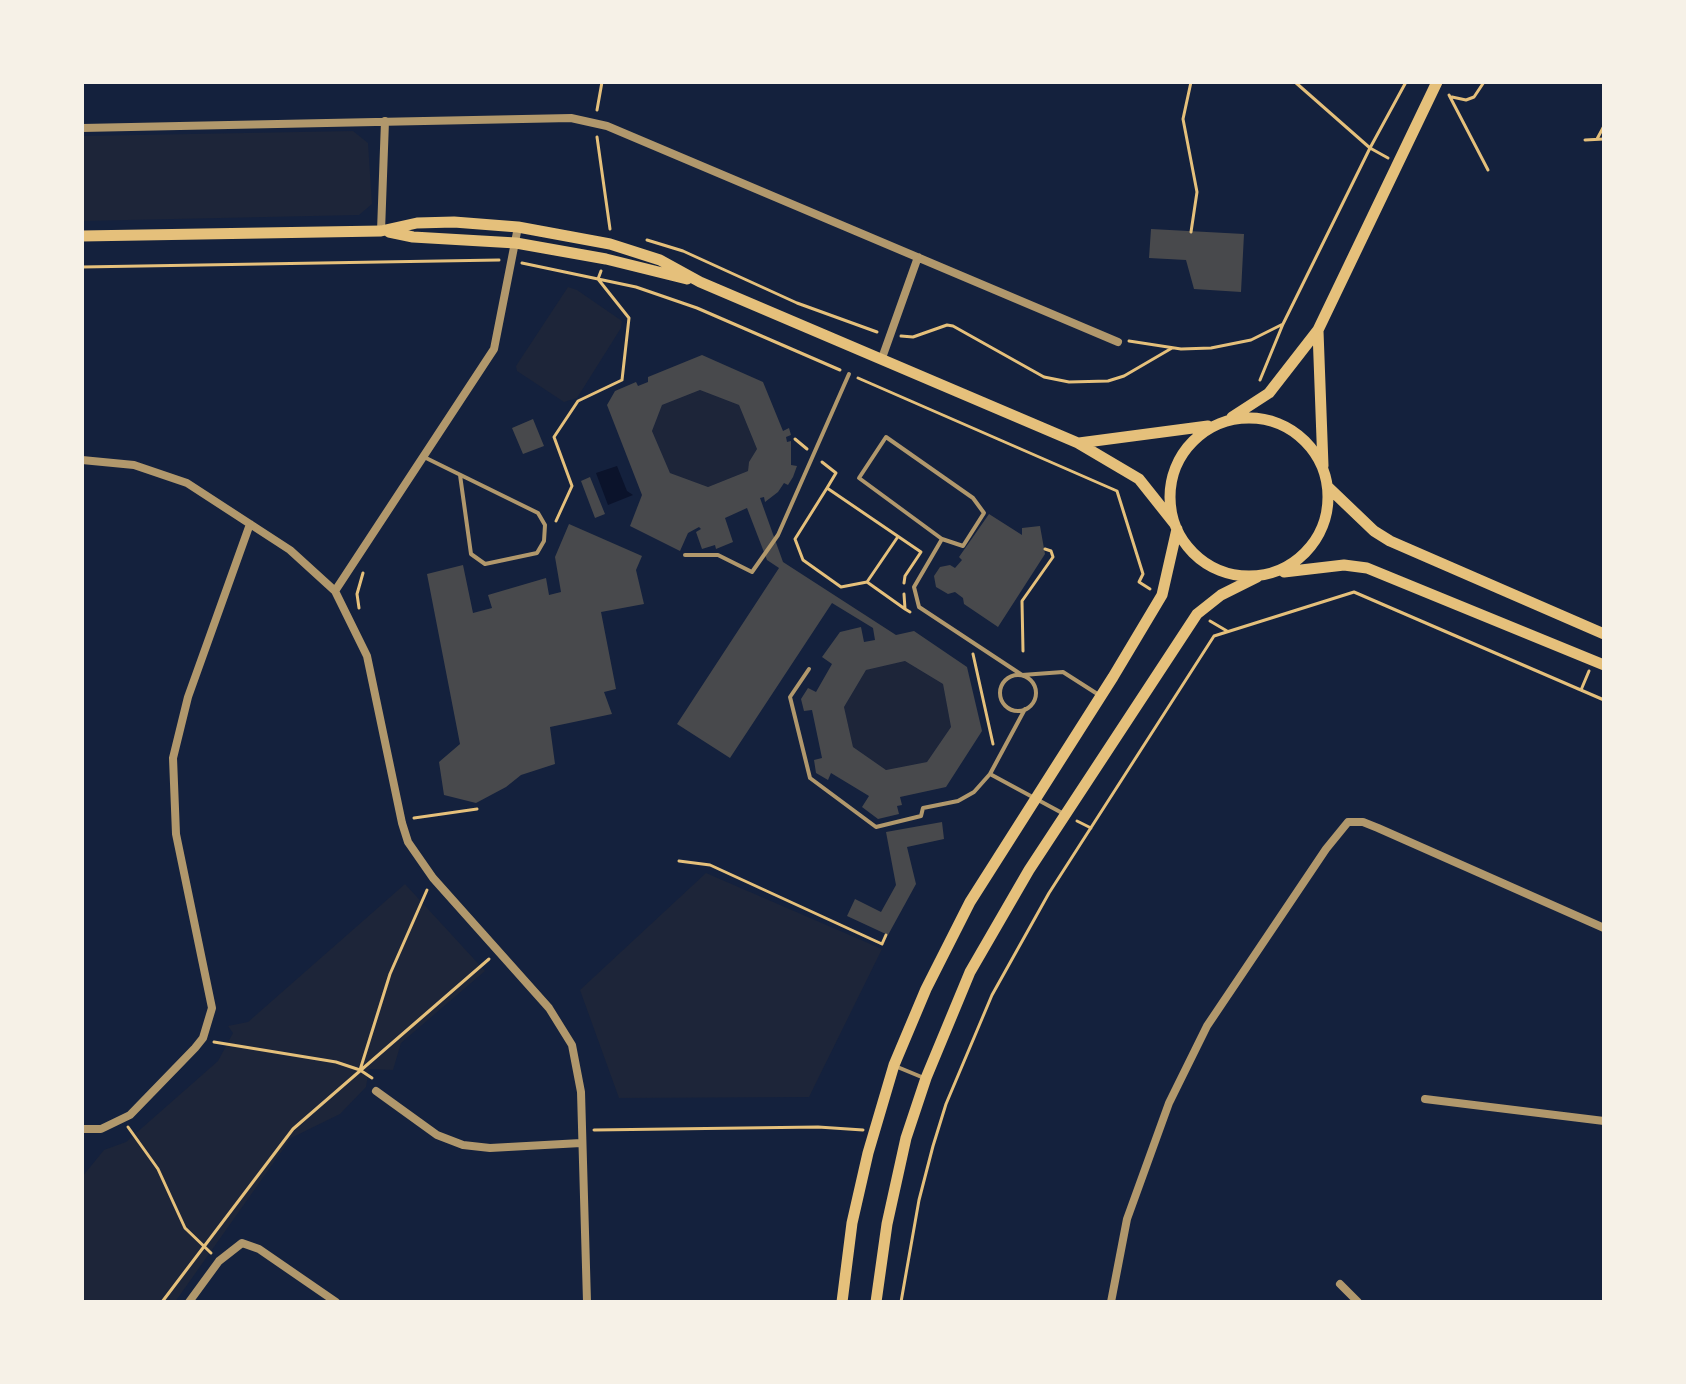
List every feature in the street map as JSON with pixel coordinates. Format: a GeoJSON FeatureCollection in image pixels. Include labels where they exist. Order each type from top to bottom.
{"type":"FeatureCollection","features":[{"type":"Feature","properties":{"kind":"main road"},"geometry":{"type":"LineString","coordinates":[[842,1302],[852,1223],[894,1065],[926,989],[970,902],[1102,696],[1162,595],[1175,526],[1170,490],[1176,467],[1188,446],[1269,393],[1318,330],[1437,82]]}},
{"type":"Feature","properties":{"kind":"main road"},"geometry":{"type":"LineString","coordinates":[[82,236],[381,231],[417,223],[454,222],[518,227],[610,244],[660,260],[700,282],[1078,443],[1139,479],[1152,491],[1189,550],[1213,568],[1227,574],[1262,576],[1330,566],[1367,568],[1604,665]]}},
{"type":"Feature","properties":{"kind":"main road"},"geometry":{"type":"LineString","coordinates":[[381,231],[413,237],[516,243],[606,259],[700,282]]}},
{"type":"Feature","properties":{"kind":"main road"},"geometry":{"type":"LineString","coordinates":[[876,1302],[893,1195],[906,1138],[926,1078],[970,972],[1029,870],[1197,614],[1221,595],[1288,567],[1313,546],[1327,517],[1328,487],[1323,468],[1318,330]]}},
{"type":"Feature","properties":{"kind":"main road"},"geometry":{"type":"LineString","coordinates":[[1078,443],[1219,424],[1246,417],[1278,423],[1305,441],[1323,468]]}},
{"type":"Feature","properties":{"kind":"main road"},"geometry":{"type":"LineString","coordinates":[[1328,487],[1374,531],[1390,541],[1604,634]]}},
{"type":"Feature","properties":{"kind":"street"},"geometry":{"type":"LineString","coordinates":[[82,128],[571,118],[594,123],[1118,342]]}},
{"type":"Feature","properties":{"kind":"street"},"geometry":{"type":"LineString","coordinates":[[381,231],[385,121]]}},
{"type":"Feature","properties":{"kind":"street"},"geometry":{"type":"LineString","coordinates":[[335,591],[494,349],[518,227]]}},
{"type":"Feature","properties":{"kind":"street"},"geometry":{"type":"LineString","coordinates":[[882,358],[918,257]]}},
{"type":"Feature","properties":{"kind":"street"},"geometry":{"type":"LineString","coordinates":[[82,460],[134,465],[187,483],[290,550],[335,591],[367,656],[408,842],[433,878],[549,1008],[572,1045],[581,1092],[587,1302]]}},
{"type":"Feature","properties":{"kind":"street"},"geometry":{"type":"LineString","coordinates":[[82,1129],[101,1129],[122,1119],[153,1092],[203,1038],[212,1008],[176,834],[173,758],[188,697],[250,524]]}},
{"type":"Feature","properties":{"kind":"street"},"geometry":{"type":"LineString","coordinates":[[1111,1302],[1127,1219],[1175,1090],[1207,1026],[1318,860],[1348,822],[1363,822],[1378,828],[1604,928]]}},
{"type":"Feature","properties":{"kind":"street"},"geometry":{"type":"LineString","coordinates":[[376,1091],[437,1135],[463,1145],[490,1148],[581,1143]]}},
{"type":"Feature","properties":{"kind":"street"},"geometry":{"type":"LineString","coordinates":[[1425,1099],[1604,1121]]}},
{"type":"Feature","properties":{"kind":"street"},"geometry":{"type":"LineString","coordinates":[[189,1302],[219,1261],[242,1243],[259,1249],[336,1302]]}},
{"type":"Feature","properties":{"kind":"street"},"geometry":{"type":"LineString","coordinates":[[1340,1284],[1358,1302]]}},
{"type":"Feature","properties":{"kind":"lane"},"geometry":{"type":"LineString","coordinates":[[685,555],[718,555],[752,572],[778,535],[849,374]]}},
{"type":"Feature","properties":{"kind":"lane"},"geometry":{"type":"LineString","coordinates":[[886,437],[973,498],[984,513],[963,546],[942,539],[859,478],[886,437]]}},
{"type":"Feature","properties":{"kind":"lane"},"geometry":{"type":"LineString","coordinates":[[424,457],[538,513],[545,525],[544,541],[537,553],[485,564],[471,554],[460,475]]}},
{"type":"Feature","properties":{"kind":"lane"},"geometry":{"type":"LineString","coordinates":[[809,669],[790,697],[810,778],[876,827],[921,816],[923,808],[958,801],[974,792],[990,774],[1025,709],[1034,701],[1036,690],[1030,679],[919,607],[914,587],[942,539]]}},
{"type":"Feature","properties":{"kind":"lane"},"geometry":{"type":"LineString","coordinates":[[1025,709],[1008,708],[1000,692],[1008,677],[1063,672],[1102,696]]}},
{"type":"Feature","properties":{"kind":"lane"},"geometry":{"type":"LineString","coordinates":[[990,774],[1067,816]]}},
{"type":"Feature","properties":{"kind":"lane"},"geometry":{"type":"LineString","coordinates":[[894,1065],[926,1078]]}},
{"type":"Feature","properties":{"kind":"path"},"geometry":{"type":"LineString","coordinates":[[602,82],[594,123],[611,237]]}},
{"type":"Feature","properties":{"kind":"path"},"geometry":{"type":"LineString","coordinates":[[1191,82],[1183,119],[1197,192],[1191,232]]}},
{"type":"Feature","properties":{"kind":"path"},"geometry":{"type":"LineString","coordinates":[[1295,82],[1370,148],[1397,163]]}},
{"type":"Feature","properties":{"kind":"path"},"geometry":{"type":"LineString","coordinates":[[1260,380],[1283,324],[1406,82]]}},
{"type":"Feature","properties":{"kind":"path"},"geometry":{"type":"LineString","coordinates":[[1484,82],[1474,97],[1466,100],[1457,100],[1449,95],[1488,170]]}},
{"type":"Feature","properties":{"kind":"path"},"geometry":{"type":"LineString","coordinates":[[1597,139],[1604,126]]}},
{"type":"Feature","properties":{"kind":"path"},"geometry":{"type":"LineString","coordinates":[[1585,140],[1604,139]]}},
{"type":"Feature","properties":{"kind":"path"},"geometry":{"type":"LineString","coordinates":[[639,238],[683,251],[797,303],[873,333],[881,328],[913,337],[947,325],[953,326],[1044,377],[1069,382],[1108,381],[1124,376],[1172,348]]}},
{"type":"Feature","properties":{"kind":"path"},"geometry":{"type":"LineString","coordinates":[[598,279],[606,259]]}},
{"type":"Feature","properties":{"kind":"path"},"geometry":{"type":"LineString","coordinates":[[82,267],[512,261],[636,287],[697,308],[1117,491],[1143,574],[1139,582],[1162,595]]}},
{"type":"Feature","properties":{"kind":"path"},"geometry":{"type":"LineString","coordinates":[[544,541],[548,539],[572,486],[554,437],[578,401],[622,380],[629,318],[598,279]]}},
{"type":"Feature","properties":{"kind":"path"},"geometry":{"type":"LineString","coordinates":[[1118,342],[1172,348],[1236,345],[1283,324]]}},
{"type":"Feature","properties":{"kind":"path"},"geometry":{"type":"LineString","coordinates":[[827,488],[795,539],[803,560],[841,587],[867,582],[898,537]]}},
{"type":"Feature","properties":{"kind":"path"},"geometry":{"type":"LineString","coordinates":[[1023,651],[1022,601],[1053,557],[1051,551],[1045,549]]}},
{"type":"Feature","properties":{"kind":"path"},"geometry":{"type":"LineString","coordinates":[[358,606],[357,594],[363,572]]}},
{"type":"Feature","properties":{"kind":"path"},"geometry":{"type":"LineString","coordinates":[[867,582],[905,609]]}},
{"type":"Feature","properties":{"kind":"path"},"geometry":{"type":"LineString","coordinates":[[901,1302],[919,1200],[946,1104],[992,995],[1049,893],[1214,636],[1354,592],[1604,700]]}},
{"type":"Feature","properties":{"kind":"path"},"geometry":{"type":"LineString","coordinates":[[1197,614],[1227,631]]}},
{"type":"Feature","properties":{"kind":"path"},"geometry":{"type":"LineString","coordinates":[[413,818],[477,809]]}},
{"type":"Feature","properties":{"kind":"path"},"geometry":{"type":"LineString","coordinates":[[679,861],[710,865],[882,944],[886,935]]}},
{"type":"Feature","properties":{"kind":"path"},"geometry":{"type":"LineString","coordinates":[[360,1070],[390,974],[433,878]]}},
{"type":"Feature","properties":{"kind":"path"},"geometry":{"type":"LineString","coordinates":[[162,1302],[293,1129],[497,952]]}},
{"type":"Feature","properties":{"kind":"path"},"geometry":{"type":"LineString","coordinates":[[203,1038],[219,1044],[336,1062],[360,1070]]}},
{"type":"Feature","properties":{"kind":"path"},"geometry":{"type":"LineString","coordinates":[[122,1119],[158,1169],[185,1228],[204,1247]]}},
{"type":"Feature","properties":{"kind":"path"},"geometry":{"type":"LineString","coordinates":[[590,1130],[818,1127],[875,1130]]}},
{"type":"Feature","properties":{"kind":"shaded area"},"geometry":{"type":"Polygon","coordinates":[[[353,131],[368,143],[372,204],[359,215],[82,221],[82,136],[353,131]]]}},
{"type":"Feature","properties":{"kind":"shaded area"},"geometry":{"type":"Polygon","coordinates":[[[568,287],[622,321],[621,328],[577,398],[564,402],[517,371],[516,366],[568,287]]]}},
{"type":"Feature","properties":{"kind":"shaded area"},"geometry":{"type":"Polygon","coordinates":[[[700,390],[739,405],[757,449],[749,462],[748,471],[708,487],[670,473],[652,431],[662,405],[700,390]]]}},
{"type":"Feature","properties":{"kind":"shaded area"},"geometry":{"type":"Polygon","coordinates":[[[617,466],[627,491],[633,495],[608,505],[596,473],[617,466]]]}},
{"type":"Feature","properties":{"kind":"shaded area"},"geometry":{"type":"Polygon","coordinates":[[[905,661],[943,684],[951,727],[927,762],[886,770],[853,747],[844,707],[866,670],[905,661]]]}},
{"type":"Feature","properties":{"kind":"shaded area"},"geometry":{"type":"Polygon","coordinates":[[[706,873],[882,949],[809,1097],[619,1098],[580,990],[706,873]]]}},
{"type":"Feature","properties":{"kind":"shaded area"},"geometry":{"type":"Polygon","coordinates":[[[405,884],[485,971],[401,1043],[393,1070],[369,1069],[366,1087],[340,1114],[291,1138],[175,1302],[82,1302],[82,1177],[104,1150],[126,1142],[218,1061],[233,1033],[228,1026],[248,1022],[405,884]]]}},
{"type":"Feature","properties":{"kind":"building"},"geometry":{"type":"Polygon","coordinates":[[[1151,229],[1244,234],[1241,292],[1194,289],[1186,260],[1149,258],[1151,229]]]}},
{"type":"Feature","properties":{"kind":"building"},"geometry":{"type":"Polygon","coordinates":[[[702,355],[763,382],[783,431],[789,428],[791,435],[786,437],[787,442],[791,441],[791,465],[797,466],[788,485],[784,483],[765,502],[764,497],[760,498],[783,562],[896,635],[914,631],[967,667],[982,731],[946,787],[900,797],[902,805],[897,806],[899,814],[878,819],[862,807],[869,796],[831,773],[828,780],[816,773],[814,760],[822,758],[812,710],[804,711],[801,699],[808,688],[816,692],[832,664],[822,657],[840,632],[861,627],[864,642],[875,640],[873,628],[832,603],[730,758],[677,724],[779,568],[767,560],[747,508],[725,518],[733,542],[716,549],[715,545],[702,549],[696,532],[701,529],[699,527],[688,533],[680,551],[630,526],[642,495],[607,405],[615,391],[636,382],[638,386],[648,382],[648,377],[702,355]],[[700,390],[662,405],[652,431],[670,473],[708,487],[748,471],[749,462],[757,449],[739,405],[700,390]],[[905,661],[866,670],[844,707],[853,747],[886,770],[927,762],[951,727],[943,684],[905,661]]]}},
{"type":"Feature","properties":{"kind":"building"},"geometry":{"type":"Polygon","coordinates":[[[533,419],[544,446],[523,454],[512,428],[533,419]]]}},
{"type":"Feature","properties":{"kind":"building"},"geometry":{"type":"Polygon","coordinates":[[[590,477],[605,514],[595,518],[581,481],[590,477]]]}},
{"type":"Feature","properties":{"kind":"building"},"geometry":{"type":"Polygon","coordinates":[[[989,514],[1022,535],[1022,528],[1040,526],[1045,554],[998,627],[964,604],[963,598],[955,592],[948,594],[936,587],[934,576],[940,567],[950,565],[955,568],[962,560],[959,557],[989,514]]]}},
{"type":"Feature","properties":{"kind":"building"},"geometry":{"type":"Polygon","coordinates":[[[569,524],[642,556],[636,570],[644,604],[601,612],[616,689],[604,692],[612,714],[550,727],[555,764],[521,775],[476,803],[444,795],[439,762],[460,744],[427,574],[463,565],[473,613],[492,608],[488,595],[546,578],[549,595],[561,592],[555,557],[569,524]]]}},
{"type":"Feature","properties":{"kind":"building"},"geometry":{"type":"Polygon","coordinates":[[[942,822],[944,839],[907,847],[916,884],[888,935],[847,916],[855,899],[881,912],[896,885],[886,832],[942,822]]]}}]}
